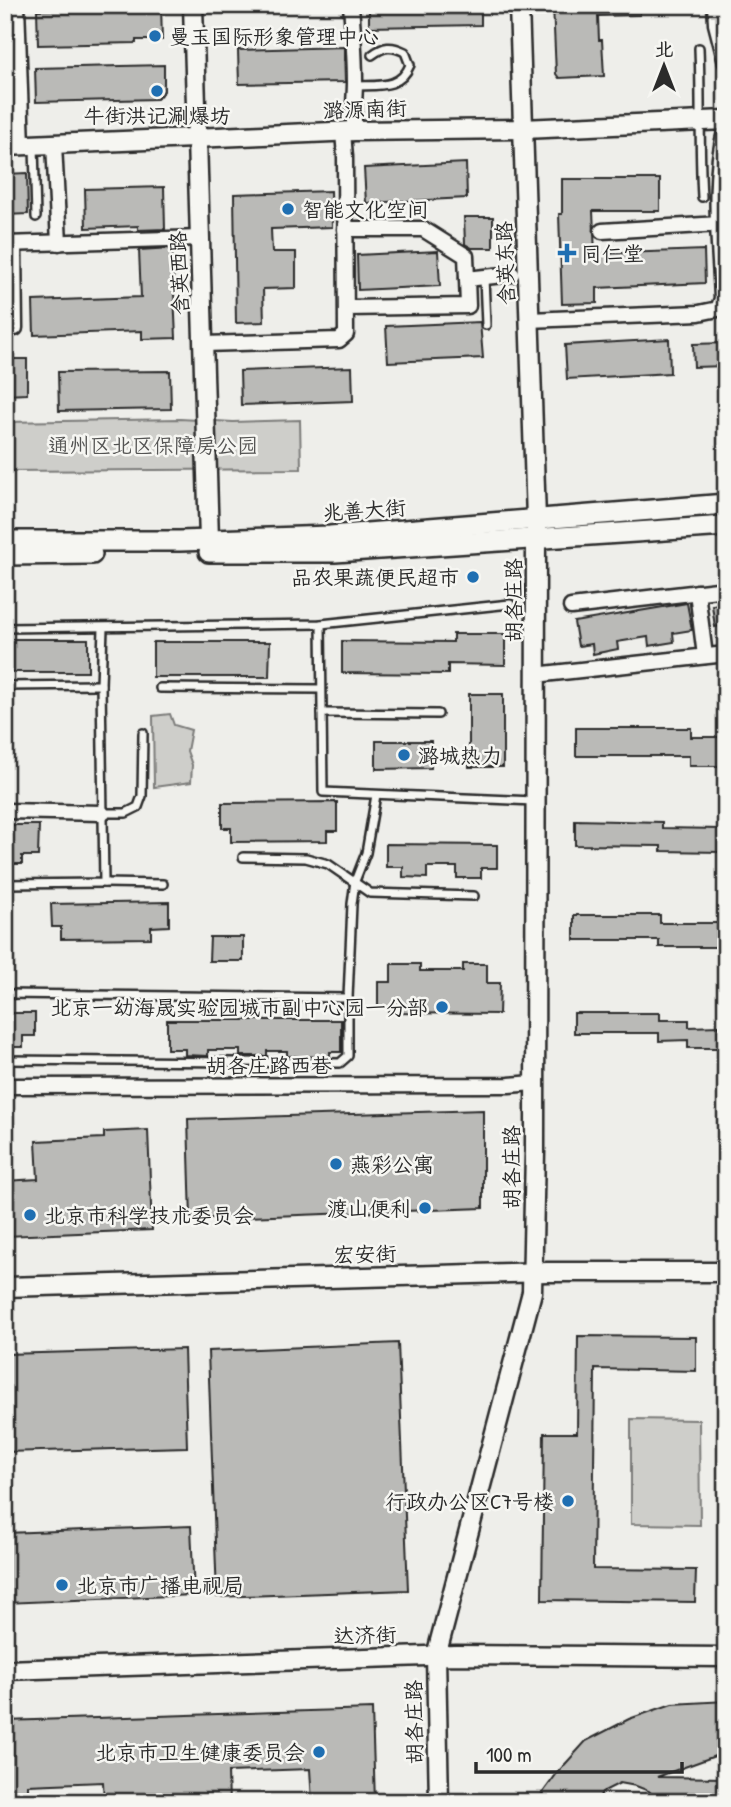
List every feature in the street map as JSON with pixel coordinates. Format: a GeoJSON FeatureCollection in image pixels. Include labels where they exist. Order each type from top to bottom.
{"type":"FeatureCollection","features":[{"type":"Feature","properties":{"kind":"main road","name":"兆善大街"},"geometry":{"type":"LineString","coordinates":[[5,555],[335,552],[726,504]]}},
{"type":"Feature","properties":{"kind":"main road","name":"兆善大街"},"geometry":{"type":"LineString","coordinates":[[5,541],[209,540],[536,529],[726,526]]}},
{"type":"Feature","properties":{"kind":"street"},"geometry":{"type":"LineString","coordinates":[[17,5],[20,145]]}},
{"type":"Feature","properties":{"kind":"street","name":"含英西路"},"geometry":{"type":"LineString","coordinates":[[193,5],[209,540]]}},
{"type":"Feature","properties":{"kind":"street"},"geometry":{"type":"LineString","coordinates":[[204,344],[339,340],[346,334],[345,229],[349,132],[356,86],[351,5]]}},
{"type":"Feature","properties":{"kind":"street","name":"含英东路"},"geometry":{"type":"LineString","coordinates":[[519,5],[536,529]]}},
{"type":"Feature","properties":{"kind":"street"},"geometry":{"type":"LineString","coordinates":[[715,5],[716,24],[726,63]]}},
{"type":"Feature","properties":{"kind":"street","name":"潞源南街"},"geometry":{"type":"LineString","coordinates":[[20,145],[726,120]]}},
{"type":"Feature","properties":{"kind":"street"},"geometry":{"type":"LineString","coordinates":[[529,320],[699,313],[718,309],[722,299],[723,255],[718,186],[726,128]]}},
{"type":"Feature","properties":{"kind":"street"},"geometry":{"type":"LineString","coordinates":[[54,144],[59,243]]}},
{"type":"Feature","properties":{"kind":"street"},"geometry":{"type":"LineString","coordinates":[[602,231],[720,224]]}},
{"type":"Feature","properties":{"kind":"street"},"geometry":{"type":"LineString","coordinates":[[345,229],[423,229],[466,256],[468,306],[347,308]]}},
{"type":"Feature","properties":{"kind":"street"},"geometry":{"type":"LineString","coordinates":[[5,328],[15,328],[10,244],[200,238]]}},
{"type":"Feature","properties":{"kind":"street"},"geometry":{"type":"LineString","coordinates":[[467,279],[512,274]]}},
{"type":"Feature","properties":{"kind":"street","name":"胡各庄路"},"geometry":{"type":"LineString","coordinates":[[439,1802],[436,1656],[532,1292],[535,1151],[536,529]]}},
{"type":"Feature","properties":{"kind":"street"},"geometry":{"type":"LineString","coordinates":[[571,607],[726,589]]}},
{"type":"Feature","properties":{"kind":"street"},"geometry":{"type":"LineString","coordinates":[[697,593],[705,656]]}},
{"type":"Feature","properties":{"kind":"street"},"geometry":{"type":"LineString","coordinates":[[535,676],[726,654]]}},
{"type":"Feature","properties":{"kind":"street"},"geometry":{"type":"LineString","coordinates":[[5,811],[102,813]]}},
{"type":"Feature","properties":{"kind":"street","name":"胡各庄路西巷"},"geometry":{"type":"LineString","coordinates":[[5,1086],[495,1086],[534,1083]]}},
{"type":"Feature","properties":{"kind":"street","name":"宏安街"},"geometry":{"type":"LineString","coordinates":[[5,1287],[533,1272],[726,1272]]}},
{"type":"Feature","properties":{"kind":"street","name":"达济街"},"geometry":{"type":"LineString","coordinates":[[5,1670],[436,1656],[726,1657]]}},
{"type":"Feature","properties":{"kind":"lane"},"geometry":{"type":"LineString","coordinates":[[356,86],[395,82],[405,76],[410,65],[405,52],[394,47],[383,47],[372,55]]}},
{"type":"Feature","properties":{"kind":"lane"},"geometry":{"type":"LineString","coordinates":[[699,48],[702,197]]}},
{"type":"Feature","properties":{"kind":"lane"},"geometry":{"type":"LineString","coordinates":[[20,145],[37,216]]}},
{"type":"Feature","properties":{"kind":"lane"},"geometry":{"type":"LineString","coordinates":[[484,278],[486,325]]}},
{"type":"Feature","properties":{"kind":"lane"},"geometry":{"type":"LineString","coordinates":[[5,628],[321,624],[510,604]]}},
{"type":"Feature","properties":{"kind":"lane"},"geometry":{"type":"LineString","coordinates":[[321,624],[323,792],[535,801]]}},
{"type":"Feature","properties":{"kind":"lane"},"geometry":{"type":"LineString","coordinates":[[103,628],[101,685],[104,883]]}},
{"type":"Feature","properties":{"kind":"lane"},"geometry":{"type":"LineString","coordinates":[[5,686],[101,685]]}},
{"type":"Feature","properties":{"kind":"lane"},"geometry":{"type":"LineString","coordinates":[[160,688],[321,689]]}},
{"type":"Feature","properties":{"kind":"lane"},"geometry":{"type":"LineString","coordinates":[[322,713],[438,714]]}},
{"type":"Feature","properties":{"kind":"lane"},"geometry":{"type":"LineString","coordinates":[[102,813],[126,813],[138,807],[142,796],[144,733]]}},
{"type":"Feature","properties":{"kind":"lane"},"geometry":{"type":"LineString","coordinates":[[5,1060],[340,1063],[348,1056],[348,998],[355,881],[366,853],[376,795]]}},
{"type":"Feature","properties":{"kind":"lane"},"geometry":{"type":"LineString","coordinates":[[243,857],[306,859],[328,864],[370,892],[474,896]]}},
{"type":"Feature","properties":{"kind":"lane"},"geometry":{"type":"LineString","coordinates":[[5,884],[163,884]]}},
{"type":"Feature","properties":{"kind":"lane"},"geometry":{"type":"LineString","coordinates":[[5,994],[348,998]]}},
{"type":"Feature","properties":{"kind":"green space","name":"通州区北区保障房公园"},"geometry":{"type":"Polygon","coordinates":[[[180,419],[233,422],[300,420],[301,469],[5,471],[5,422],[180,419]]]}},
{"type":"Feature","properties":{"kind":"green space"},"geometry":{"type":"Polygon","coordinates":[[[170,714],[174,725],[191,730],[187,751],[192,765],[191,782],[154,787],[153,716],[170,714]]]}},
{"type":"Feature","properties":{"kind":"green space"},"geometry":{"type":"Polygon","coordinates":[[[631,1419],[699,1420],[700,1525],[631,1524],[631,1419]]]}},
{"type":"Feature","properties":{"kind":"building"},"geometry":{"type":"Polygon","coordinates":[[[161,5],[162,40],[38,45],[37,10],[161,5]]]}},
{"type":"Feature","properties":{"kind":"building"},"geometry":{"type":"Polygon","coordinates":[[[369,5],[481,5],[481,25],[369,27],[369,5]]]}},
{"type":"Feature","properties":{"kind":"building"},"geometry":{"type":"Polygon","coordinates":[[[553,5],[640,5],[640,15],[598,16],[604,76],[559,78],[556,74],[553,5]]]}},
{"type":"Feature","properties":{"kind":"building"},"geometry":{"type":"Polygon","coordinates":[[[344,47],[345,82],[239,84],[238,50],[344,47]]]}},
{"type":"Feature","properties":{"kind":"building"},"geometry":{"type":"Polygon","coordinates":[[[164,65],[164,91],[157,99],[36,102],[35,68],[164,65]]]}},
{"type":"Feature","properties":{"kind":"building"},"geometry":{"type":"Polygon","coordinates":[[[466,163],[467,198],[366,203],[364,168],[466,163]]]}},
{"type":"Feature","properties":{"kind":"building"},"geometry":{"type":"Polygon","coordinates":[[[27,173],[28,214],[5,215],[5,174],[27,173]]]}},
{"type":"Feature","properties":{"kind":"building"},"geometry":{"type":"Polygon","coordinates":[[[562,179],[660,179],[660,211],[593,211],[595,254],[704,250],[705,283],[597,288],[597,303],[562,304],[559,214],[562,214],[562,179]]]}},
{"type":"Feature","properties":{"kind":"building"},"geometry":{"type":"Polygon","coordinates":[[[164,187],[165,229],[138,230],[138,226],[86,228],[85,189],[164,187]]]}},
{"type":"Feature","properties":{"kind":"building"},"geometry":{"type":"Polygon","coordinates":[[[331,191],[332,227],[271,229],[272,252],[296,252],[296,288],[263,289],[264,322],[236,323],[234,194],[331,191]]]}},
{"type":"Feature","properties":{"kind":"building"},"geometry":{"type":"Polygon","coordinates":[[[464,217],[493,217],[493,248],[472,248],[465,244],[464,217]]]}},
{"type":"Feature","properties":{"kind":"building"},"geometry":{"type":"Polygon","coordinates":[[[172,248],[176,338],[142,339],[142,331],[34,335],[33,301],[141,297],[139,250],[172,248]]]}},
{"type":"Feature","properties":{"kind":"building"},"geometry":{"type":"Polygon","coordinates":[[[438,251],[440,286],[358,290],[357,255],[438,251]]]}},
{"type":"Feature","properties":{"kind":"building"},"geometry":{"type":"Polygon","coordinates":[[[480,322],[483,358],[388,362],[386,326],[480,322]]]}},
{"type":"Feature","properties":{"kind":"building"},"geometry":{"type":"Polygon","coordinates":[[[669,339],[670,373],[567,379],[565,345],[669,339]]]}},
{"type":"Feature","properties":{"kind":"building"},"geometry":{"type":"Polygon","coordinates":[[[726,343],[726,366],[694,367],[693,344],[726,343]]]}},
{"type":"Feature","properties":{"kind":"building"},"geometry":{"type":"Polygon","coordinates":[[[5,359],[27,359],[27,394],[5,395],[5,359]]]}},
{"type":"Feature","properties":{"kind":"building"},"geometry":{"type":"Polygon","coordinates":[[[352,367],[353,401],[241,405],[240,371],[352,367]]]}},
{"type":"Feature","properties":{"kind":"building"},"geometry":{"type":"Polygon","coordinates":[[[170,371],[171,409],[59,411],[58,372],[170,371]]]}},
{"type":"Feature","properties":{"kind":"building"},"geometry":{"type":"Polygon","coordinates":[[[687,603],[692,630],[673,633],[674,642],[649,646],[648,637],[617,642],[618,649],[593,654],[592,644],[578,646],[574,622],[687,603]]]}},
{"type":"Feature","properties":{"kind":"building"},"geometry":{"type":"Polygon","coordinates":[[[726,603],[726,625],[715,627],[712,605],[726,603]]]}},
{"type":"Feature","properties":{"kind":"building"},"geometry":{"type":"Polygon","coordinates":[[[453,634],[505,634],[505,665],[448,664],[448,674],[342,673],[342,641],[453,642],[453,634]]]}},
{"type":"Feature","properties":{"kind":"building"},"geometry":{"type":"Polygon","coordinates":[[[5,639],[88,639],[88,672],[5,672],[5,639]]]}},
{"type":"Feature","properties":{"kind":"building"},"geometry":{"type":"Polygon","coordinates":[[[153,642],[270,642],[269,677],[153,677],[153,642]]]}},
{"type":"Feature","properties":{"kind":"building"},"geometry":{"type":"Polygon","coordinates":[[[469,694],[503,694],[503,767],[469,767],[469,694]]]}},
{"type":"Feature","properties":{"kind":"building"},"geometry":{"type":"Polygon","coordinates":[[[576,728],[691,728],[691,737],[721,737],[721,766],[689,766],[689,756],[576,756],[576,728]]]}},
{"type":"Feature","properties":{"kind":"building","name":"潞城热力"},"geometry":{"type":"Polygon","coordinates":[[[376,741],[431,741],[431,768],[376,769],[376,741]]]}},
{"type":"Feature","properties":{"kind":"building"},"geometry":{"type":"Polygon","coordinates":[[[337,802],[337,831],[327,831],[327,841],[231,842],[231,828],[222,828],[222,803],[337,802]]]}},
{"type":"Feature","properties":{"kind":"building"},"geometry":{"type":"Polygon","coordinates":[[[575,820],[662,822],[662,828],[721,829],[721,852],[661,851],[661,846],[575,845],[575,820]]]}},
{"type":"Feature","properties":{"kind":"building"},"geometry":{"type":"Polygon","coordinates":[[[5,825],[39,825],[38,856],[22,856],[22,864],[5,864],[5,825]]]}},
{"type":"Feature","properties":{"kind":"building"},"geometry":{"type":"Polygon","coordinates":[[[386,844],[497,845],[497,868],[481,868],[481,878],[457,878],[457,867],[427,867],[427,878],[403,877],[403,867],[386,867],[386,844]]]}},
{"type":"Feature","properties":{"kind":"building"},"geometry":{"type":"Polygon","coordinates":[[[169,902],[169,926],[151,927],[151,938],[61,939],[61,927],[52,927],[51,904],[169,902]]]}},
{"type":"Feature","properties":{"kind":"building"},"geometry":{"type":"Polygon","coordinates":[[[574,915],[660,915],[660,923],[719,923],[719,947],[659,947],[659,940],[574,940],[574,915]]]}},
{"type":"Feature","properties":{"kind":"building"},"geometry":{"type":"Polygon","coordinates":[[[210,937],[243,937],[243,961],[209,961],[210,937]]]}},
{"type":"Feature","properties":{"kind":"building"},"geometry":{"type":"Polygon","coordinates":[[[391,964],[420,964],[420,971],[463,971],[463,964],[487,964],[487,983],[500,983],[499,1014],[389,1013],[389,1008],[378,1008],[378,982],[391,982],[391,964]]]}},
{"type":"Feature","properties":{"kind":"building"},"geometry":{"type":"Polygon","coordinates":[[[5,1013],[35,1013],[35,1036],[23,1036],[23,1047],[5,1047],[5,1013]]]}},
{"type":"Feature","properties":{"kind":"building"},"geometry":{"type":"Polygon","coordinates":[[[574,1013],[660,1013],[660,1020],[689,1020],[689,1027],[719,1026],[719,1048],[688,1048],[688,1040],[659,1041],[659,1033],[574,1033],[574,1013]]]}},
{"type":"Feature","properties":{"kind":"building"},"geometry":{"type":"Polygon","coordinates":[[[167,1020],[341,1020],[341,1052],[330,1052],[330,1057],[287,1056],[287,1051],[267,1051],[267,1056],[240,1056],[240,1050],[208,1050],[208,1056],[185,1055],[185,1049],[167,1049],[167,1020]]]}},
{"type":"Feature","properties":{"kind":"building","name":"燕彩公寓"},"geometry":{"type":"Polygon","coordinates":[[[483,1110],[483,1208],[191,1219],[188,1119],[483,1110]]]}},
{"type":"Feature","properties":{"kind":"building"},"geometry":{"type":"Polygon","coordinates":[[[148,1130],[152,1230],[5,1236],[5,1181],[38,1179],[36,1141],[104,1138],[104,1132],[148,1130]]]}},
{"type":"Feature","properties":{"kind":"building","name":"行政办公区C7号楼"},"geometry":{"type":"Polygon","coordinates":[[[578,1336],[696,1337],[696,1371],[595,1369],[593,1569],[696,1570],[695,1602],[542,1600],[544,1433],[577,1433],[578,1336]]]}},
{"type":"Feature","properties":{"kind":"building"},"geometry":{"type":"Polygon","coordinates":[[[398,1343],[408,1590],[217,1597],[208,1351],[398,1343]]]}},
{"type":"Feature","properties":{"kind":"building"},"geometry":{"type":"Polygon","coordinates":[[[184,1349],[187,1447],[5,1452],[5,1354],[184,1349]]]}},
{"type":"Feature","properties":{"kind":"building"},"geometry":{"type":"Polygon","coordinates":[[[191,1526],[194,1595],[5,1603],[5,1533],[191,1526]]]}},
{"type":"Feature","properties":{"kind":"building"},"geometry":{"type":"Polygon","coordinates":[[[726,1701],[726,1752],[657,1777],[726,1778],[726,1802],[659,1802],[649,1791],[620,1783],[602,1792],[597,1802],[536,1802],[586,1741],[629,1719],[672,1704],[726,1701]]]}},
{"type":"Feature","properties":{"kind":"building"},"geometry":{"type":"Polygon","coordinates":[[[372,1709],[375,1802],[312,1802],[310,1769],[228,1772],[229,1802],[104,1802],[103,1782],[28,1785],[28,1802],[5,1802],[5,1721],[372,1709]]]}},
{"type":"Feature","properties":{"kind":"place","name":"曼玉国际形象管理中心"},"geometry":{"type":"Point","coordinates":[155,36]}},
{"type":"Feature","properties":{"kind":"place","name":"牛街洪记涮爆坊"},"geometry":{"type":"Point","coordinates":[157,91]}},
{"type":"Feature","properties":{"kind":"place","name":"智能文化空间"},"geometry":{"type":"Point","coordinates":[288,209]}},
{"type":"Feature","properties":{"kind":"place","name":"同仁堂"},"geometry":{"type":"Point","coordinates":[567,253]}},
{"type":"Feature","properties":{"kind":"place","name":"品农果蔬便民超市"},"geometry":{"type":"Point","coordinates":[473,577]}},
{"type":"Feature","properties":{"kind":"place","name":"潞城热力"},"geometry":{"type":"Point","coordinates":[404,755]}},
{"type":"Feature","properties":{"kind":"place","name":"北京一幼海晟实验园城市副中心园一分部"},"geometry":{"type":"Point","coordinates":[442,1007]}},
{"type":"Feature","properties":{"kind":"place","name":"燕彩公寓"},"geometry":{"type":"Point","coordinates":[336,1164]}},
{"type":"Feature","properties":{"kind":"place","name":"渡山便利"},"geometry":{"type":"Point","coordinates":[425,1208]}},
{"type":"Feature","properties":{"kind":"place","name":"北京市科学技术委员会"},"geometry":{"type":"Point","coordinates":[30,1215]}},
{"type":"Feature","properties":{"kind":"place","name":"行政办公区C7号楼"},"geometry":{"type":"Point","coordinates":[568,1501]}},
{"type":"Feature","properties":{"kind":"place","name":"北京市广播电视局"},"geometry":{"type":"Point","coordinates":[62,1585]}},
{"type":"Feature","properties":{"kind":"place","name":"北京市卫生健康委员会"},"geometry":{"type":"Point","coordinates":[319,1752]}}]}
